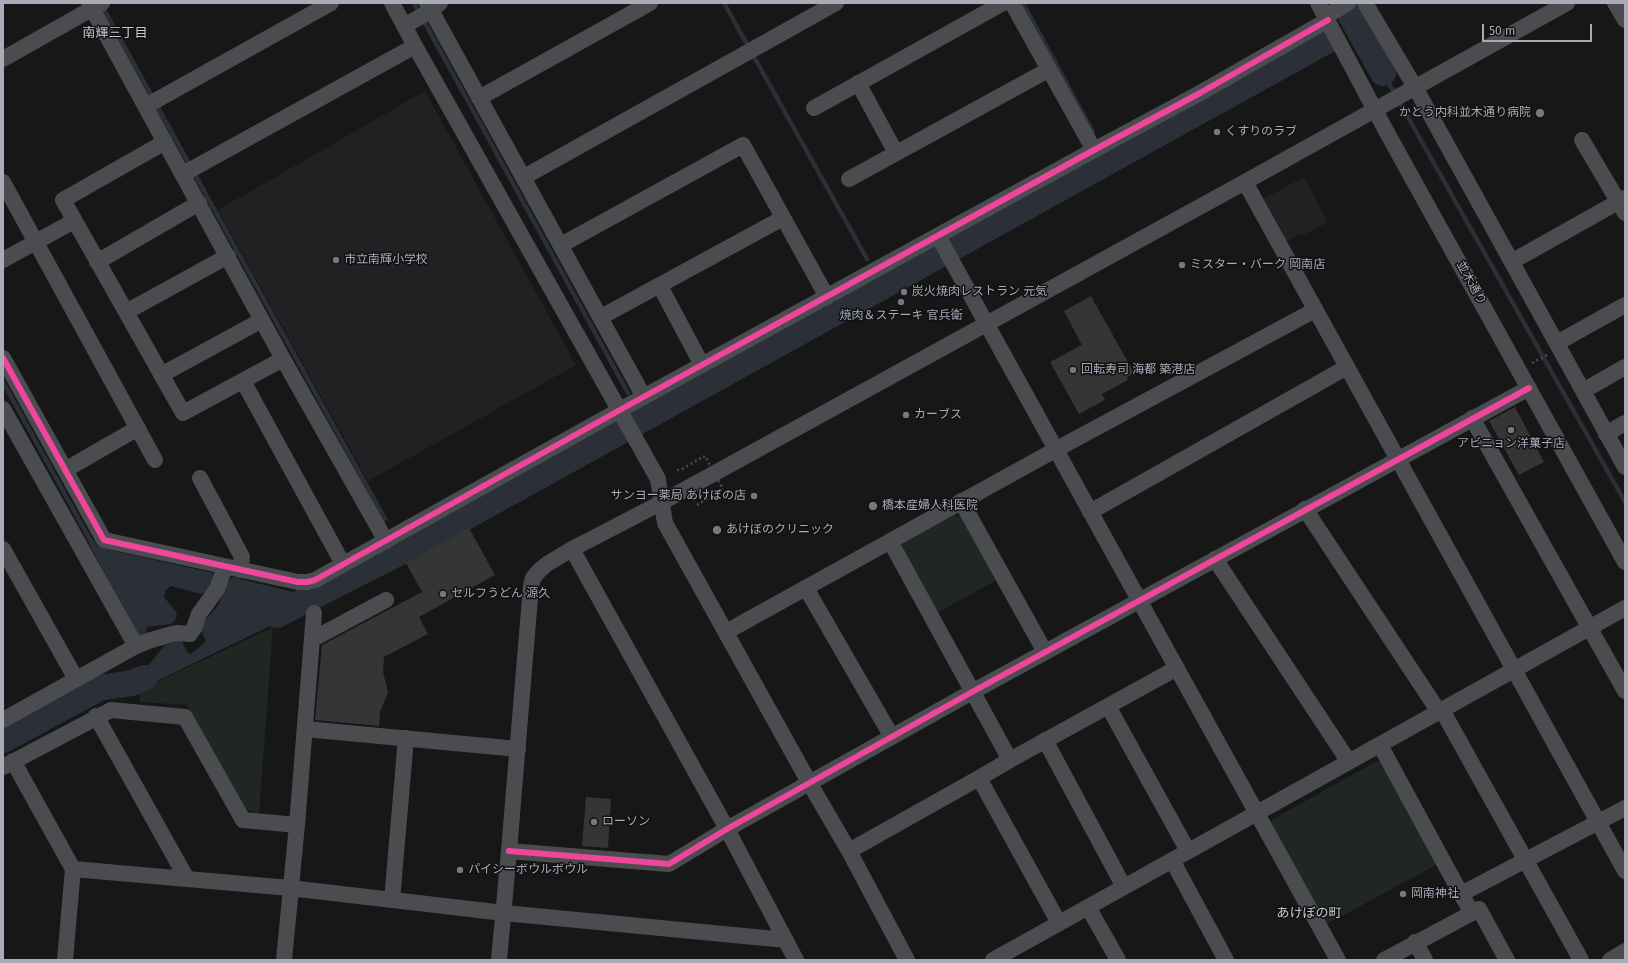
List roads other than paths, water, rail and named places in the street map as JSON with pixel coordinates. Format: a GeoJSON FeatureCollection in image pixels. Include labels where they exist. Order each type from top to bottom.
{"type":"FeatureCollection","features":[{"type":"Feature","properties":{"kind":"street"},"geometry":{"type":"LineString","coordinates":[[151,103],[331,3]]}},
{"type":"Feature","properties":{"kind":"street"},"geometry":{"type":"LineString","coordinates":[[392,3],[424,13],[479,98],[524,177],[644,397]]}},
{"type":"Feature","properties":{"kind":"street"},"geometry":{"type":"LineString","coordinates":[[479,98],[650,3]]}},
{"type":"Feature","properties":{"kind":"street"},"geometry":{"type":"LineString","coordinates":[[524,177],[836,3]]}},
{"type":"Feature","properties":{"kind":"street"},"geometry":{"type":"LineString","coordinates":[[814,108],[1003,3]]}},
{"type":"Feature","properties":{"kind":"street"},"geometry":{"type":"LineString","coordinates":[[1012,3],[1048,70],[1094,150]]}},
{"type":"Feature","properties":{"kind":"street"},"geometry":{"type":"LineString","coordinates":[[499,960],[531,586],[533,578],[539,571],[547,564],[572,549],[661,502],[1245,182],[1568,3]]}},
{"type":"Feature","properties":{"kind":"street"},"geometry":{"type":"LineString","coordinates":[[1615,3],[1625,20]]}},
{"type":"Feature","properties":{"kind":"street"},"geometry":{"type":"LineString","coordinates":[[3,59],[95,5],[151,103],[165,142],[189,171],[199,203],[262,320],[386,541]]}},
{"type":"Feature","properties":{"kind":"street"},"geometry":{"type":"LineString","coordinates":[[1366,5],[1411,90],[1512,261],[1554,348],[1583,391],[1625,467]]}},
{"type":"Feature","properties":{"kind":"street"},"geometry":{"type":"LineString","coordinates":[[3,409],[87,534],[226,577],[298,582],[315,580],[386,541],[625,420],[644,397],[827,297],[944,246],[1094,150],[1200,93],[1331,10]]}},
{"type":"Feature","properties":{"kind":"street","name":"並木通り"},"geometry":{"type":"LineString","coordinates":[[1331,10],[1374,110],[1625,562]]}},
{"type":"Feature","properties":{"kind":"street"},"geometry":{"type":"LineString","coordinates":[[424,13],[415,46],[658,480],[666,523],[810,784],[849,851],[907,960]]}},
{"type":"Feature","properties":{"kind":"street"},"geometry":{"type":"LineString","coordinates":[[189,171],[415,46]]}},
{"type":"Feature","properties":{"kind":"street"},"geometry":{"type":"LineString","coordinates":[[849,179],[1048,70]]}},
{"type":"Feature","properties":{"kind":"street"},"geometry":{"type":"LineString","coordinates":[[858,83],[896,153]]}},
{"type":"Feature","properties":{"kind":"street"},"geometry":{"type":"LineString","coordinates":[[1512,261],[1623,204],[1582,140]]}},
{"type":"Feature","properties":{"kind":"street"},"geometry":{"type":"LineString","coordinates":[[165,142],[62,200],[183,413],[284,359]]}},
{"type":"Feature","properties":{"kind":"street"},"geometry":{"type":"LineString","coordinates":[[561,245],[743,145],[827,297]]}},
{"type":"Feature","properties":{"kind":"street"},"geometry":{"type":"LineString","coordinates":[[3,182],[155,460]]}},
{"type":"Feature","properties":{"kind":"street"},"geometry":{"type":"LineString","coordinates":[[1245,182],[1625,871]]}},
{"type":"Feature","properties":{"kind":"street"},"geometry":{"type":"LineString","coordinates":[[97,262],[199,203]]}},
{"type":"Feature","properties":{"kind":"street"},"geometry":{"type":"LineString","coordinates":[[601,318],[783,218]]}},
{"type":"Feature","properties":{"kind":"street"},"geometry":{"type":"LineString","coordinates":[[3,260],[74,220]]}},
{"type":"Feature","properties":{"kind":"street"},"geometry":{"type":"LineString","coordinates":[[944,246],[1055,450],[1338,960]]}},
{"type":"Feature","properties":{"kind":"street"},"geometry":{"type":"LineString","coordinates":[[126,312],[228,256]]}},
{"type":"Feature","properties":{"kind":"street"},"geometry":{"type":"LineString","coordinates":[[660,286],[702,365]]}},
{"type":"Feature","properties":{"kind":"street"},"geometry":{"type":"LineString","coordinates":[[1554,348],[1625,305]]}},
{"type":"Feature","properties":{"kind":"street"},"geometry":{"type":"LineString","coordinates":[[726,632],[1055,450],[1316,310]]}},
{"type":"Feature","properties":{"kind":"street"},"geometry":{"type":"LineString","coordinates":[[161,375],[262,320]]}},
{"type":"Feature","properties":{"kind":"street"},"geometry":{"type":"LineString","coordinates":[[3,358],[65,470],[87,534],[136,646]]}},
{"type":"Feature","properties":{"kind":"street"},"geometry":{"type":"LineString","coordinates":[[1090,512],[1347,367]]}},
{"type":"Feature","properties":{"kind":"street"},"geometry":{"type":"LineString","coordinates":[[1583,391],[1625,367]]}},
{"type":"Feature","properties":{"kind":"street"},"geometry":{"type":"LineString","coordinates":[[243,381],[343,564]]}},
{"type":"Feature","properties":{"kind":"street"},"geometry":{"type":"LineString","coordinates":[[509,851],[669,864],[726,829],[810,784],[1044,652],[1397,458],[1529,388]]}},
{"type":"Feature","properties":{"kind":"street"},"geometry":{"type":"LineString","coordinates":[[1472,418],[1625,691]]}},
{"type":"Feature","properties":{"kind":"street"},"geometry":{"type":"LineString","coordinates":[[1606,434],[1625,423]]}},
{"type":"Feature","properties":{"kind":"street"},"geometry":{"type":"LineString","coordinates":[[65,470],[138,428]]}},
{"type":"Feature","properties":{"kind":"street"},"geometry":{"type":"LineString","coordinates":[[3,720],[136,646],[172,634],[190,634],[199,614],[242,557],[200,478]]}},
{"type":"Feature","properties":{"kind":"street"},"geometry":{"type":"LineString","coordinates":[[961,502],[1044,652]]}},
{"type":"Feature","properties":{"kind":"street"},"geometry":{"type":"LineString","coordinates":[[1305,509],[1440,711],[1526,860],[1581,960]]}},
{"type":"Feature","properties":{"kind":"street"},"geometry":{"type":"LineString","coordinates":[[890,541],[1010,760]]}},
{"type":"Feature","properties":{"kind":"street"},"geometry":{"type":"LineString","coordinates":[[3,549],[76,679]]}},
{"type":"Feature","properties":{"kind":"street"},"geometry":{"type":"LineString","coordinates":[[572,549],[726,829],[796,960]]}},
{"type":"Feature","properties":{"kind":"street"},"geometry":{"type":"LineString","coordinates":[[1215,559],[1349,762]]}},
{"type":"Feature","properties":{"kind":"street"},"geometry":{"type":"LineString","coordinates":[[806,588],[892,737]]}},
{"type":"Feature","properties":{"kind":"street"},"geometry":{"type":"LineString","coordinates":[[313,639],[386,600]]}},
{"type":"Feature","properties":{"kind":"street"},"geometry":{"type":"LineString","coordinates":[[993,960],[1014,955],[1059,923],[1625,608]]}},
{"type":"Feature","properties":{"kind":"street"},"geometry":{"type":"LineString","coordinates":[[284,960],[297,825],[314,613]]}},
{"type":"Feature","properties":{"kind":"street"},"geometry":{"type":"LineString","coordinates":[[849,851],[1045,740],[1177,668]]}},
{"type":"Feature","properties":{"kind":"street"},"geometry":{"type":"LineString","coordinates":[[1108,706],[1188,851]]}},
{"type":"Feature","properties":{"kind":"street"},"geometry":{"type":"LineString","coordinates":[[65,960],[73,869],[8,764],[96,716],[111,710],[185,716],[244,820],[297,825]]}},
{"type":"Feature","properties":{"kind":"street"},"geometry":{"type":"LineString","coordinates":[[96,716],[187,880]]}},
{"type":"Feature","properties":{"kind":"street"},"geometry":{"type":"LineString","coordinates":[[305,729],[518,749]]}},
{"type":"Feature","properties":{"kind":"street"},"geometry":{"type":"LineString","coordinates":[[392,900],[406,738]]}},
{"type":"Feature","properties":{"kind":"street"},"geometry":{"type":"LineString","coordinates":[[1045,740],[1124,887]]}},
{"type":"Feature","properties":{"kind":"street"},"geometry":{"type":"LineString","coordinates":[[1380,745],[1472,912]]}},
{"type":"Feature","properties":{"kind":"street"},"geometry":{"type":"LineString","coordinates":[[979,778],[1059,923]]}},
{"type":"Feature","properties":{"kind":"street"},"geometry":{"type":"LineString","coordinates":[[1461,894],[1625,808]]}},
{"type":"Feature","properties":{"kind":"street"},"geometry":{"type":"LineString","coordinates":[[1172,860],[1226,960]]}},
{"type":"Feature","properties":{"kind":"street"},"geometry":{"type":"LineString","coordinates":[[73,869],[290,888],[504,913],[786,940]]}},
{"type":"Feature","properties":{"kind":"street"},"geometry":{"type":"LineString","coordinates":[[1088,907],[1118,960]]}},
{"type":"Feature","properties":{"kind":"street"},"geometry":{"type":"LineString","coordinates":[[1384,960],[1478,909],[1507,960]]}},
{"type":"Feature","properties":{"kind":"street"},"geometry":{"type":"LineString","coordinates":[[1415,942],[1425,960]]}},
{"type":"Feature","properties":{"kind":"street"},"geometry":{"type":"LineString","coordinates":[[1610,960],[1625,951]]}},
{"type":"Feature","properties":{"kind":"waterway"},"geometry":{"type":"LineString","coordinates":[[414,3],[628,393]]}},
{"type":"Feature","properties":{"kind":"waterway"},"geometry":{"type":"LineString","coordinates":[[724,3],[867,259]]}},
{"type":"Feature","properties":{"kind":"waterway"},"geometry":{"type":"LineString","coordinates":[[1023,3],[1093,132]]}},
{"type":"Feature","properties":{"kind":"waterway"},"geometry":{"type":"LineString","coordinates":[[1344,3],[1383,73]]}},
{"type":"Feature","properties":{"kind":"waterway"},"geometry":{"type":"LineString","coordinates":[[102,6],[385,519]]}},
{"type":"Feature","properties":{"kind":"waterway"},"geometry":{"type":"LineString","coordinates":[[1351,16],[1365,8]]}},
{"type":"Feature","properties":{"kind":"waterway"},"geometry":{"type":"LineString","coordinates":[[277,615],[422,541],[1328,40]]}},
{"type":"Feature","properties":{"kind":"waterway"},"geometry":{"type":"LineString","coordinates":[[1383,73],[1625,502]]}},
{"type":"Feature","properties":{"kind":"waterway"},"geometry":{"type":"LineString","coordinates":[[1105,153],[1109,161]]}},
{"type":"Feature","properties":{"kind":"waterway"},"geometry":{"type":"LineString","coordinates":[[880,281],[883,286]]}},
{"type":"Feature","properties":{"kind":"waterway"},"geometry":{"type":"LineString","coordinates":[[3,382],[94,547]]}},
{"type":"Feature","properties":{"kind":"waterway"},"geometry":{"type":"LineString","coordinates":[[640,414],[642,418]]}},
{"type":"Feature","properties":{"kind":"waterway"},"geometry":{"type":"LineString","coordinates":[[400,547],[402,551]]}},
{"type":"Feature","properties":{"kind":"waterway"},"geometry":{"type":"LineString","coordinates":[[3,740],[99,688],[132,683],[144,678]]}},
{"type":"Feature","properties":{"kind":"place","name":"かとう内科並木通り病院"},"geometry":{"type":"Point","coordinates":[1540,113]}},
{"type":"Feature","properties":{"kind":"place","name":"くすりのラブ"},"geometry":{"type":"Point","coordinates":[1217,132]}},
{"type":"Feature","properties":{"kind":"place","name":"市立南輝小学校"},"geometry":{"type":"Point","coordinates":[336,260]}},
{"type":"Feature","properties":{"kind":"place","name":"ミスター・バーク 岡南店"},"geometry":{"type":"Point","coordinates":[1182,265]}},
{"type":"Feature","properties":{"kind":"place","name":"炭火焼肉レストラン 元気"},"geometry":{"type":"Point","coordinates":[904,292]}},
{"type":"Feature","properties":{"kind":"place","name":"焼肉＆ステーキ 官兵衛"},"geometry":{"type":"Point","coordinates":[901,302]}},
{"type":"Feature","properties":{"kind":"place","name":"回転寿司 海都 築港店"},"geometry":{"type":"Point","coordinates":[1073,370]}},
{"type":"Feature","properties":{"kind":"place","name":"カーブス"},"geometry":{"type":"Point","coordinates":[906,415]}},
{"type":"Feature","properties":{"kind":"place","name":"アビニョン洋菓子店"},"geometry":{"type":"Point","coordinates":[1511,430]}},
{"type":"Feature","properties":{"kind":"place","name":"サンヨー薬局 あけぼの店"},"geometry":{"type":"Point","coordinates":[754,496]}},
{"type":"Feature","properties":{"kind":"place","name":"橋本産婦人科医院"},"geometry":{"type":"Point","coordinates":[873,506]}},
{"type":"Feature","properties":{"kind":"place","name":"あけぼのクリニック"},"geometry":{"type":"Point","coordinates":[717,530]}},
{"type":"Feature","properties":{"kind":"place","name":"セルフうどん 源久"},"geometry":{"type":"Point","coordinates":[443,594]}},
{"type":"Feature","properties":{"kind":"place","name":"ローソン"},"geometry":{"type":"Point","coordinates":[594,822]}},
{"type":"Feature","properties":{"kind":"place","name":"パイシーボウルボウル"},"geometry":{"type":"Point","coordinates":[460,870]}},
{"type":"Feature","properties":{"kind":"place","name":"岡南神社"},"geometry":{"type":"Point","coordinates":[1403,894]}},
{"type":"Feature","properties":{"kind":"district","name":"南輝三丁目"},"geometry":{"type":"Point","coordinates":[115,33]}},
{"type":"Feature","properties":{"kind":"district","name":"あけぼの町"},"geometry":{"type":"Point","coordinates":[1309,913]}}]}
